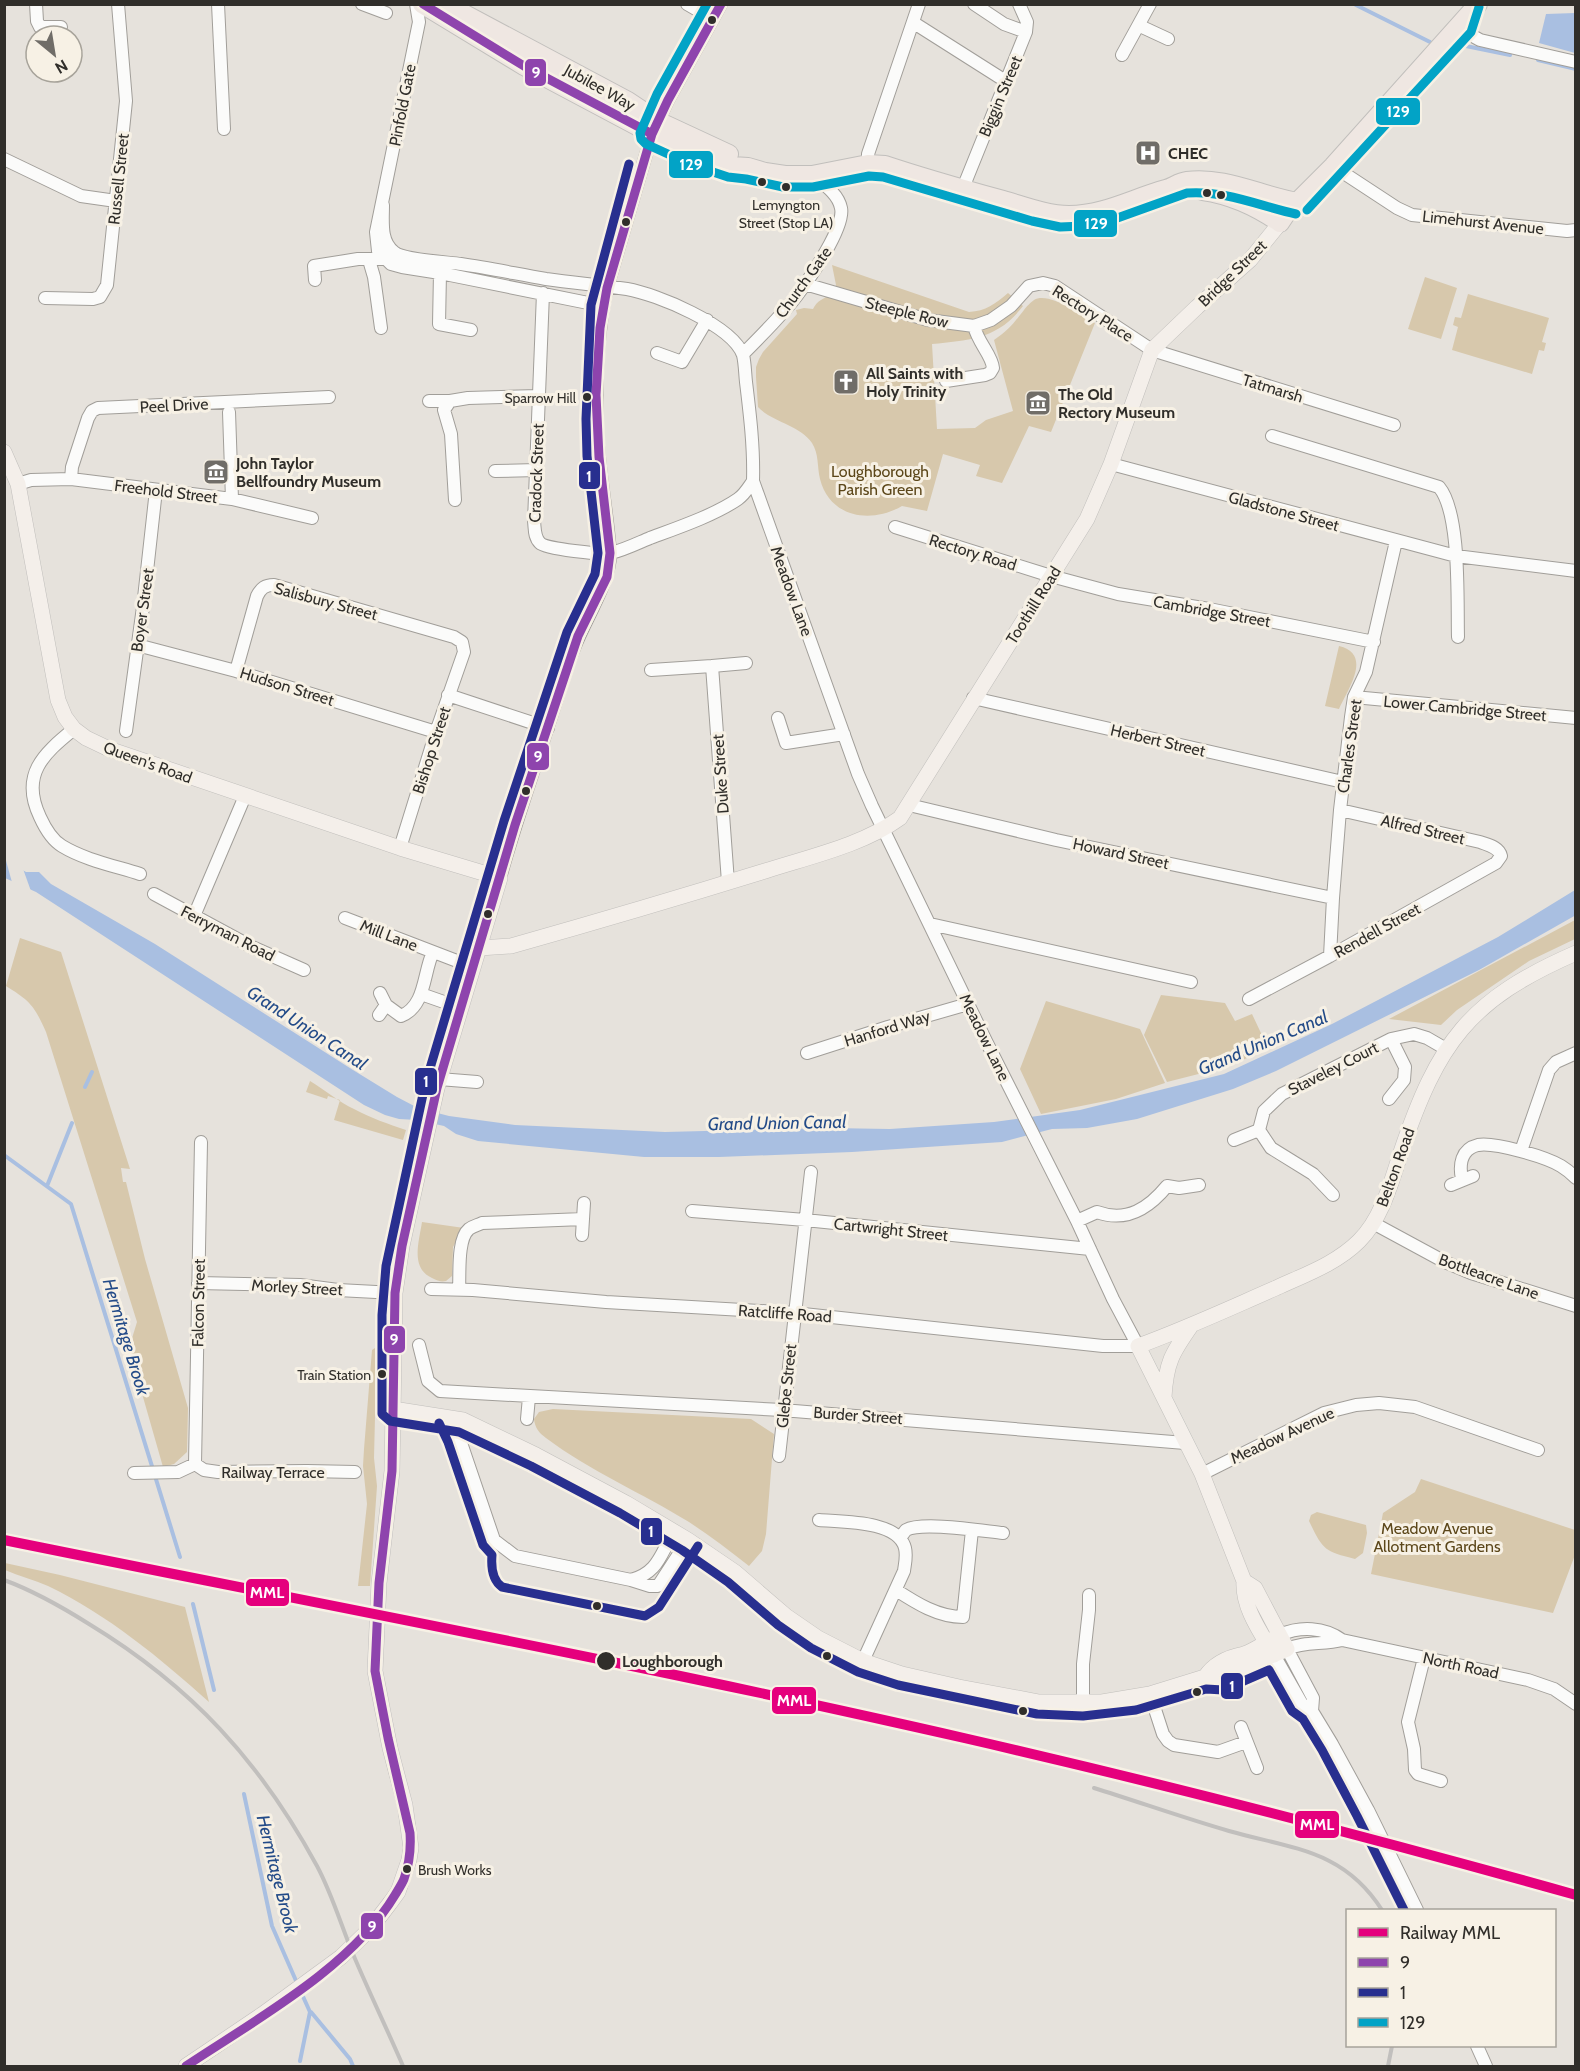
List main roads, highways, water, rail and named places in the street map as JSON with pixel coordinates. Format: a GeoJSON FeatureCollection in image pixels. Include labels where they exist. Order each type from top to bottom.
{"type":"FeatureCollection","features":[{"type":"Feature","properties":{"kind":"highway","name":"Jubilee Way"},"geometry":{"type":"LineString","coordinates":[[422,4],[542,76],[655,128]]}},
{"type":"Feature","properties":{"kind":"highway","name":"Jubilee Way"},"geometry":{"type":"LineString","coordinates":[[446,4],[628,101],[655,128]]}},
{"type":"Feature","properties":{"kind":"highway","name":"Bridge Street"},"geometry":{"type":"LineString","coordinates":[[1460,26],[1467,4]]}},
{"type":"Feature","properties":{"kind":"highway","name":"Bridge Street"},"geometry":{"type":"LineString","coordinates":[[1280,223],[1478,4]]}},
{"type":"Feature","properties":{"kind":"highway"},"geometry":{"type":"LineString","coordinates":[[655,128],[737,158],[748,166],[765,172],[812,175],[868,164],[885,165],[1058,215],[1104,211],[1185,181],[1217,181],[1244,187],[1274,198],[1298,202]]}},
{"type":"Feature","properties":{"kind":"highway"},"geometry":{"type":"LineString","coordinates":[[1168,189],[1213,192],[1264,212],[1280,223]]}},
{"type":"Feature","properties":{"kind":"main road","name":"Bridge Street"},"geometry":{"type":"LineString","coordinates":[[1150,355],[1197,307],[1250,260],[1280,223]]}},
{"type":"Feature","properties":{"kind":"main road","name":"Toothill Road"},"geometry":{"type":"LineString","coordinates":[[478,948],[511,946],[823,853],[884,830],[900,818],[1086,519],[1111,464],[1150,355]]}},
{"type":"Feature","properties":{"kind":"main road","name":"Queen's Road"},"geometry":{"type":"LineString","coordinates":[[4,452],[18,484],[58,700],[65,717],[75,729],[86,738],[103,746],[244,796],[400,848],[500,878],[478,948]]}},
{"type":"Feature","properties":{"kind":"main road"},"geometry":{"type":"LineString","coordinates":[[186,2067],[341,1957],[370,1929],[398,1892],[408,1866],[411,1848],[405,1805],[390,1748],[375,1671],[379,1587],[392,1480],[395,1293],[402,1246],[438,1083],[478,948]]}},
{"type":"Feature","properties":{"kind":"main road","name":"Belton Road"},"geometry":{"type":"LineString","coordinates":[[1138,1346],[1191,1326],[1318,1269],[1342,1255],[1360,1240],[1373,1223],[1388,1192],[1422,1094],[1446,1049],[1460,1030],[1497,995],[1536,971],[1575,953]]}},
{"type":"Feature","properties":{"kind":"main road"},"geometry":{"type":"LineString","coordinates":[[1164,1399],[1165,1376],[1172,1353],[1191,1326]]}},
{"type":"Feature","properties":{"kind":"main road","name":"Meadow Lane"},"geometry":{"type":"LineString","coordinates":[[1138,1346],[1202,1474],[1244,1581],[1243,1593],[1255,1623],[1277,1645]]}},
{"type":"Feature","properties":{"kind":"main road"},"geometry":{"type":"LineString","coordinates":[[393,1409],[463,1420],[536,1455],[688,1540],[735,1572],[786,1616],[819,1638],[863,1661],[902,1674],[1039,1702],[1083,1704],[1119,1701],[1205,1677],[1220,1678],[1277,1645]]}},
{"type":"Feature","properties":{"kind":"main road","name":"Meadow Lane"},"geometry":{"type":"LineString","coordinates":[[1244,1581],[1255,1588],[1277,1645]]}},
{"type":"Feature","properties":{"kind":"main road"},"geometry":{"type":"LineString","coordinates":[[1237,1654],[1252,1635],[1255,1623]]}},
{"type":"Feature","properties":{"kind":"main road"},"geometry":{"type":"LineString","coordinates":[[1205,1677],[1212,1666],[1237,1654],[1277,1645]]}},
{"type":"Feature","properties":{"kind":"water"},"geometry":{"type":"Polygon","coordinates":[[[1575,13],[1575,53],[1539,43],[1546,14],[1575,13]]]}},
{"type":"Feature","properties":{"kind":"water"},"geometry":{"type":"Polygon","coordinates":[[[5,860],[26,872],[39,872],[51,884],[155,944],[353,1070],[418,1108],[449,1116],[515,1125],[665,1132],[829,1128],[890,1129],[994,1122],[1080,1110],[1224,1074],[1378,1000],[1498,937],[1575,890],[1576,915],[1479,970],[1276,1071],[1233,1089],[1137,1119],[1087,1128],[1052,1129],[1002,1142],[852,1152],[719,1157],[644,1157],[478,1141],[456,1134],[444,1126],[385,1115],[364,1105],[36,892],[5,878],[5,860]]]}},
{"type":"Feature","properties":{"kind":"waterway"},"geometry":{"type":"LineString","coordinates":[[1356,5],[1430,42]]}},
{"type":"Feature","properties":{"kind":"waterway"},"geometry":{"type":"LineString","coordinates":[[1461,45],[1510,55]]}},
{"type":"Feature","properties":{"kind":"waterway"},"geometry":{"type":"LineString","coordinates":[[1538,60],[1576,69]]}},
{"type":"Feature","properties":{"kind":"waterway"},"geometry":{"type":"LineString","coordinates":[[85,1087],[92,1072]]}},
{"type":"Feature","properties":{"kind":"waterway"},"geometry":{"type":"LineString","coordinates":[[47,1186],[72,1123]]}},
{"type":"Feature","properties":{"kind":"waterway","name":"Hermitage Brook"},"geometry":{"type":"LineString","coordinates":[[4,1155],[71,1204],[180,1557]]}},
{"type":"Feature","properties":{"kind":"waterway","name":"Hermitage Brook"},"geometry":{"type":"LineString","coordinates":[[193,1604],[214,1690]]}},
{"type":"Feature","properties":{"kind":"waterway","name":"Hermitage Brook"},"geometry":{"type":"LineString","coordinates":[[244,1794],[272,1926],[297,1983]]}},
{"type":"Feature","properties":{"kind":"waterway","name":"Hermitage Brook"},"geometry":{"type":"LineString","coordinates":[[300,2061],[310,2012],[301,1992]]}},
{"type":"Feature","properties":{"kind":"waterway"},"geometry":{"type":"LineString","coordinates":[[311,2012],[350,2059],[353,2066]]}},
{"type":"Feature","properties":{"kind":"railway"},"geometry":{"type":"LineString","coordinates":[[4,1580],[26,1589],[89,1624],[160,1673],[191,1700],[247,1760],[272,1793],[317,1866],[403,2066]]}},
{"type":"Feature","properties":{"kind":"railway"},"geometry":{"type":"LineString","coordinates":[[1094,1788],[1212,1826],[1314,1854],[1350,1874],[1367,1890],[1381,1909]]}},
{"type":"Feature","properties":{"kind":"railway"},"geometry":{"type":"LineString","coordinates":[[1388,2066],[1392,2047]]}},
{"type":"Feature","properties":{"kind":"rail line","name":"MML"},"geometry":{"type":"LineString","coordinates":[[4,1540],[605,1660],[845,1711],[1118,1774],[1576,1895]]}},
{"type":"Feature","properties":{"kind":"place","name":"CHEC"},"geometry":{"type":"Point","coordinates":[1148,153]}},
{"type":"Feature","properties":{"kind":"place","name":"Lemyngton Street (Stop LA)"},"geometry":{"type":"Point","coordinates":[786,187]}},
{"type":"Feature","properties":{"kind":"place","name":"All Saints with Holy Trinity"},"geometry":{"type":"Point","coordinates":[846,382]}},
{"type":"Feature","properties":{"kind":"place","name":"Sparrow Hill"},"geometry":{"type":"Point","coordinates":[587,397]}},
{"type":"Feature","properties":{"kind":"place","name":"The Old Rectory Museum"},"geometry":{"type":"Point","coordinates":[1038,403]}},
{"type":"Feature","properties":{"kind":"place","name":"John Taylor Bellfoundry Museum"},"geometry":{"type":"Point","coordinates":[216,472]}},
{"type":"Feature","properties":{"kind":"place","name":"Train Station"},"geometry":{"type":"Point","coordinates":[382,1374]}},
{"type":"Feature","properties":{"kind":"place","name":"Loughborough"},"geometry":{"type":"Point","coordinates":[606,1661]}},
{"type":"Feature","properties":{"kind":"place","name":"Brush Works"},"geometry":{"type":"Point","coordinates":[407,1869]}},
{"type":"Feature","properties":{"kind":"park label","name":"Loughborough Parish Green"},"geometry":{"type":"Point","coordinates":[880,480]}},
{"type":"Feature","properties":{"kind":"park label","name":"Meadow Avenue Allotment Gardens"},"geometry":{"type":"Point","coordinates":[1437,1537]}},
{"type":"Feature","properties":{"kind":"water label","name":"Grand Union Canal"},"geometry":{"type":"Point","coordinates":[307,1028]}},
{"type":"Feature","properties":{"kind":"water label","name":"Grand Union Canal"},"geometry":{"type":"Point","coordinates":[1263,1043]}},
{"type":"Feature","properties":{"kind":"water label","name":"Grand Union Canal"},"geometry":{"type":"Point","coordinates":[777,1123]}}]}
